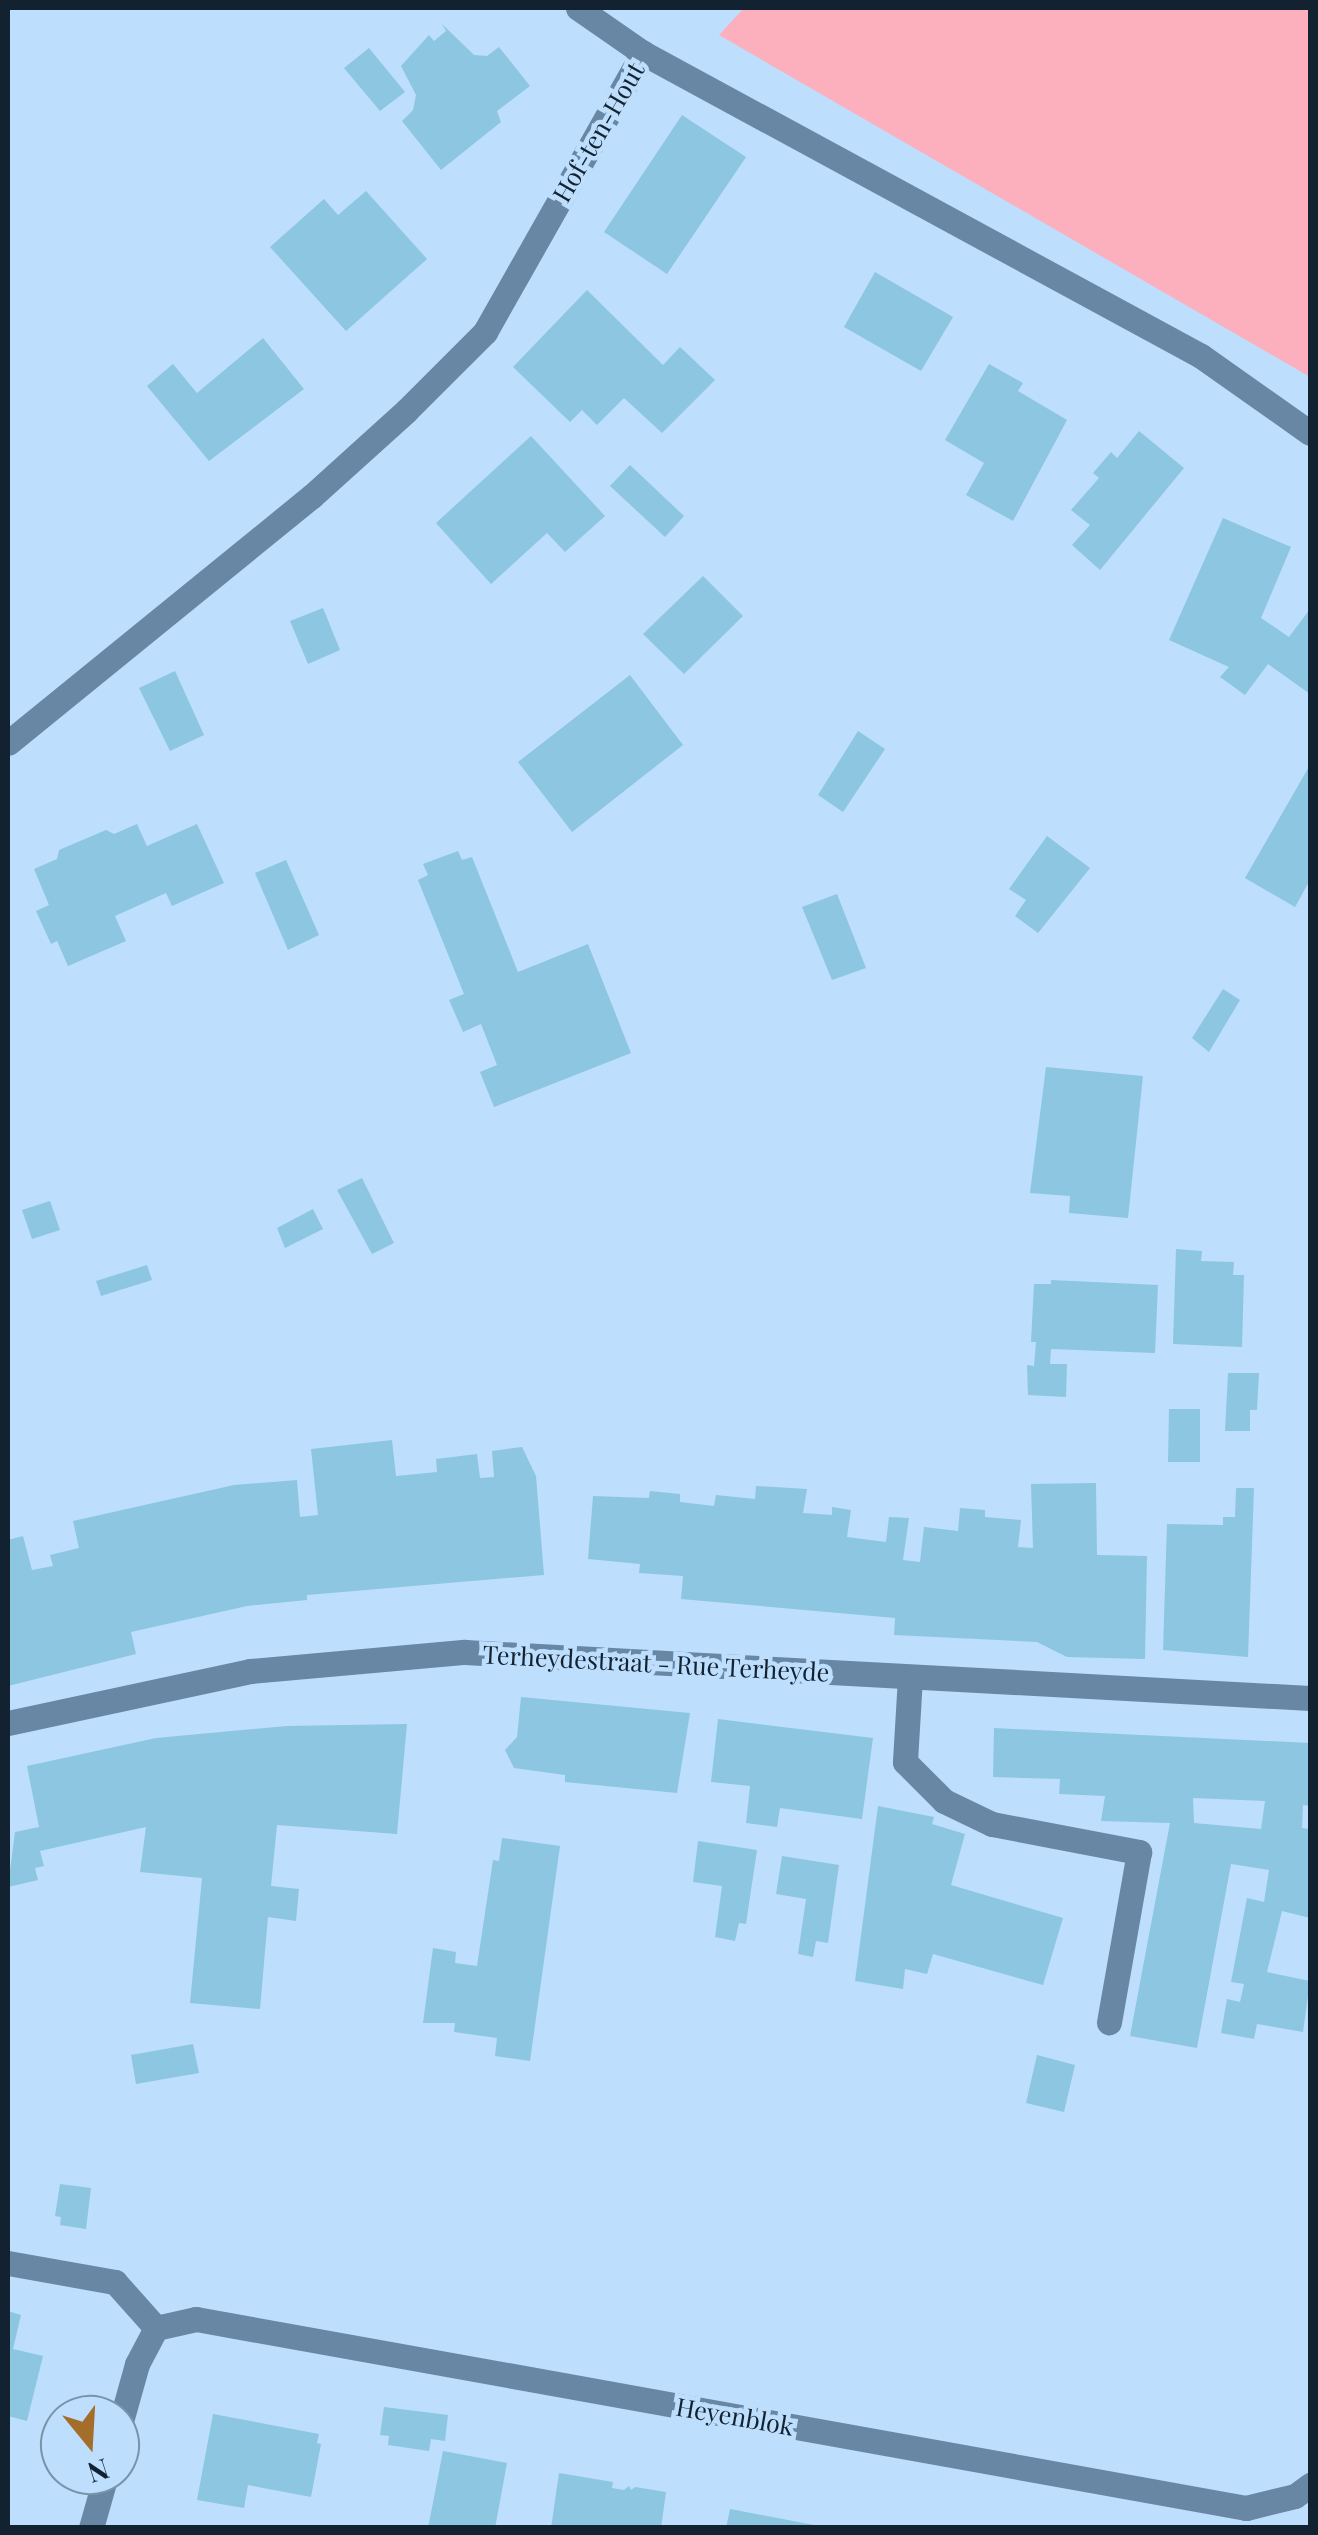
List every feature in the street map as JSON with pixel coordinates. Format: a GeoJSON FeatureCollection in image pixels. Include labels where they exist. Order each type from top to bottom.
{"type":"FeatureCollection","features":[{"type":"Feature","properties":{"kind":"street"},"geometry":{"type":"LineString","coordinates":[[578,8],[643,53]]}},
{"type":"Feature","properties":{"kind":"street","name":"Hof-ten-Hout"},"geometry":{"type":"LineString","coordinates":[[8,743],[312,496],[406,412],[485,332],[643,53],[1201,356],[1310,434]]}},
{"type":"Feature","properties":{"kind":"street","name":"Terheydestraat - Rue Terheyde"},"geometry":{"type":"LineString","coordinates":[[8,1723],[250,1671],[464,1652],[1310,1698]]}},
{"type":"Feature","properties":{"kind":"street"},"geometry":{"type":"LineString","coordinates":[[910,1677],[905,1762],[944,1802],[992,1824],[1140,1852],[1109,2022]]}},
{"type":"Feature","properties":{"kind":"street"},"geometry":{"type":"LineString","coordinates":[[8,2263],[114,2282],[156,2328],[137,2364],[128,2395]]}},
{"type":"Feature","properties":{"kind":"street","name":"Heyenblok"},"geometry":{"type":"LineString","coordinates":[[156,2328],[196,2320],[1246,2508],[1295,2496],[1310,2485]]}},
{"type":"Feature","properties":{"kind":"street"},"geometry":{"type":"LineString","coordinates":[[91,2528],[100,2495]]}},
{"type":"Feature","properties":{"kind":"shaded area"},"geometry":{"type":"Polygon","coordinates":[[[744,8],[1310,8],[1310,377],[719,35],[744,8]]]}},
{"type":"Feature","properties":{"kind":"building"},"geometry":{"type":"Polygon","coordinates":[[[442,24],[474,55],[487,56],[499,47],[530,86],[497,111],[501,122],[441,170],[402,121],[413,110],[416,95],[401,66],[429,35],[434,41],[446,31],[442,24]]]}},
{"type":"Feature","properties":{"kind":"building"},"geometry":{"type":"Polygon","coordinates":[[[369,48],[405,92],[380,111],[344,68],[369,48]]]}},
{"type":"Feature","properties":{"kind":"building"},"geometry":{"type":"Polygon","coordinates":[[[682,115],[746,157],[667,274],[604,232],[682,115]]]}},
{"type":"Feature","properties":{"kind":"building"},"geometry":{"type":"Polygon","coordinates":[[[366,191],[427,259],[346,331],[270,247],[324,199],[338,215],[366,191]]]}},
{"type":"Feature","properties":{"kind":"building"},"geometry":{"type":"Polygon","coordinates":[[[875,272],[953,317],[921,371],[844,327],[875,272]]]}},
{"type":"Feature","properties":{"kind":"building"},"geometry":{"type":"Polygon","coordinates":[[[587,290],[663,365],[680,347],[715,380],[662,433],[624,398],[597,425],[582,410],[570,422],[513,367],[587,290]]]}},
{"type":"Feature","properties":{"kind":"building"},"geometry":{"type":"Polygon","coordinates":[[[263,338],[304,389],[209,461],[147,386],[173,364],[197,393],[263,338]]]}},
{"type":"Feature","properties":{"kind":"building"},"geometry":{"type":"Polygon","coordinates":[[[989,364],[1023,383],[1018,391],[1067,420],[1013,521],[966,495],[984,463],[945,440],[989,364]]]}},
{"type":"Feature","properties":{"kind":"building"},"geometry":{"type":"Polygon","coordinates":[[[1139,431],[1184,468],[1100,570],[1072,545],[1090,525],[1071,510],[1099,478],[1093,473],[1111,452],[1117,458],[1139,431]]]}},
{"type":"Feature","properties":{"kind":"building"},"geometry":{"type":"Polygon","coordinates":[[[531,436],[605,516],[565,552],[547,533],[491,584],[436,523],[531,436]]]}},
{"type":"Feature","properties":{"kind":"building"},"geometry":{"type":"Polygon","coordinates":[[[630,465],[684,516],[665,537],[610,486],[630,465]]]}},
{"type":"Feature","properties":{"kind":"building"},"geometry":{"type":"Polygon","coordinates":[[[1223,518],[1291,547],[1261,618],[1289,637],[1310,609],[1310,694],[1268,664],[1245,695],[1220,677],[1229,667],[1169,640],[1223,518]]]}},
{"type":"Feature","properties":{"kind":"building"},"geometry":{"type":"Polygon","coordinates":[[[703,576],[743,616],[684,674],[643,634],[703,576]]]}},
{"type":"Feature","properties":{"kind":"building"},"geometry":{"type":"Polygon","coordinates":[[[323,608],[340,650],[308,664],[290,621],[323,608]]]}},
{"type":"Feature","properties":{"kind":"building"},"geometry":{"type":"Polygon","coordinates":[[[175,671],[204,735],[170,751],[139,688],[175,671]]]}},
{"type":"Feature","properties":{"kind":"building"},"geometry":{"type":"Polygon","coordinates":[[[630,675],[683,745],[572,832],[518,762],[630,675]]]}},
{"type":"Feature","properties":{"kind":"building"},"geometry":{"type":"Polygon","coordinates":[[[858,731],[885,749],[843,812],[818,795],[858,731]]]}},
{"type":"Feature","properties":{"kind":"building"},"geometry":{"type":"Polygon","coordinates":[[[1310,765],[1310,880],[1295,907],[1245,878],[1310,765]]]}},
{"type":"Feature","properties":{"kind":"building"},"geometry":{"type":"Polygon","coordinates":[[[137,824],[147,846],[197,824],[224,883],[172,906],[166,893],[115,916],[126,941],[68,966],[57,941],[51,944],[36,911],[49,905],[34,869],[57,859],[59,850],[106,830],[114,834],[137,824]]]}},
{"type":"Feature","properties":{"kind":"building"},"geometry":{"type":"Polygon","coordinates":[[[1047,836],[1090,868],[1038,933],[1015,916],[1026,900],[1009,889],[1047,836]]]}},
{"type":"Feature","properties":{"kind":"building"},"geometry":{"type":"Polygon","coordinates":[[[458,851],[462,860],[472,857],[518,972],[588,944],[631,1053],[494,1107],[480,1072],[497,1065],[481,1024],[463,1032],[449,1000],[464,994],[418,880],[428,875],[423,864],[458,851]]]}},
{"type":"Feature","properties":{"kind":"building"},"geometry":{"type":"Polygon","coordinates":[[[286,860],[319,935],[288,950],[255,873],[286,860]]]}},
{"type":"Feature","properties":{"kind":"building"},"geometry":{"type":"Polygon","coordinates":[[[837,894],[866,968],[832,980],[802,907],[837,894]]]}},
{"type":"Feature","properties":{"kind":"building"},"geometry":{"type":"Polygon","coordinates":[[[1223,989],[1240,1000],[1209,1052],[1192,1038],[1223,989]]]}},
{"type":"Feature","properties":{"kind":"building"},"geometry":{"type":"Polygon","coordinates":[[[1046,1067],[1143,1076],[1128,1218],[1069,1213],[1070,1196],[1030,1193],[1046,1067]]]}},
{"type":"Feature","properties":{"kind":"building"},"geometry":{"type":"Polygon","coordinates":[[[362,1178],[394,1243],[372,1254],[337,1190],[362,1178]]]}},
{"type":"Feature","properties":{"kind":"building"},"geometry":{"type":"Polygon","coordinates":[[[50,1201],[60,1230],[32,1239],[22,1210],[50,1201]]]}},
{"type":"Feature","properties":{"kind":"building"},"geometry":{"type":"Polygon","coordinates":[[[313,1209],[323,1229],[285,1248],[277,1228],[313,1209]]]}},
{"type":"Feature","properties":{"kind":"building"},"geometry":{"type":"Polygon","coordinates":[[[1176,1249],[1202,1251],[1201,1261],[1234,1262],[1233,1275],[1244,1275],[1242,1347],[1173,1344],[1176,1249]]]}},
{"type":"Feature","properties":{"kind":"building"},"geometry":{"type":"Polygon","coordinates":[[[147,1265],[152,1280],[101,1296],[96,1281],[147,1265]]]}},
{"type":"Feature","properties":{"kind":"building"},"geometry":{"type":"Polygon","coordinates":[[[1051,1280],[1158,1285],[1155,1353],[1051,1349],[1050,1364],[1067,1364],[1066,1397],[1028,1395],[1027,1365],[1034,1366],[1036,1342],[1031,1342],[1034,1284],[1051,1284],[1051,1280]]]}},
{"type":"Feature","properties":{"kind":"building"},"geometry":{"type":"Polygon","coordinates":[[[1228,1373],[1259,1373],[1257,1410],[1250,1410],[1250,1431],[1225,1431],[1228,1373]]]}},
{"type":"Feature","properties":{"kind":"building"},"geometry":{"type":"Polygon","coordinates":[[[1169,1409],[1200,1409],[1200,1462],[1168,1462],[1169,1409]]]}},
{"type":"Feature","properties":{"kind":"building"},"geometry":{"type":"Polygon","coordinates":[[[392,1440],[396,1476],[437,1472],[436,1459],[477,1454],[480,1478],[494,1477],[492,1451],[522,1447],[536,1476],[544,1575],[307,1595],[307,1600],[247,1606],[131,1632],[136,1654],[8,1686],[8,1540],[23,1536],[32,1570],[53,1566],[50,1555],[79,1548],[73,1521],[234,1485],[297,1480],[300,1517],[318,1515],[311,1449],[392,1440]]]}},
{"type":"Feature","properties":{"kind":"building"},"geometry":{"type":"Polygon","coordinates":[[[1096,1483],[1097,1555],[1147,1556],[1145,1659],[1067,1657],[1037,1642],[894,1635],[895,1618],[681,1599],[683,1576],[639,1573],[640,1564],[588,1559],[593,1496],[649,1498],[650,1491],[680,1494],[680,1502],[714,1506],[716,1495],[755,1499],[756,1486],[807,1489],[803,1513],[832,1515],[832,1507],[851,1510],[847,1537],[886,1542],[889,1517],[909,1518],[903,1560],[920,1562],[924,1527],[958,1531],[960,1508],[985,1510],[985,1517],[1021,1520],[1018,1547],[1033,1548],[1031,1484],[1096,1483]]]}},
{"type":"Feature","properties":{"kind":"building"},"geometry":{"type":"Polygon","coordinates":[[[1236,1488],[1254,1488],[1248,1657],[1163,1650],[1167,1524],[1223,1525],[1223,1517],[1235,1517],[1236,1488]]]}},
{"type":"Feature","properties":{"kind":"building"},"geometry":{"type":"Polygon","coordinates":[[[521,1697],[690,1713],[677,1793],[565,1782],[565,1775],[514,1768],[505,1750],[517,1737],[521,1697]]]}},
{"type":"Feature","properties":{"kind":"building"},"geometry":{"type":"Polygon","coordinates":[[[718,1719],[873,1738],[862,1819],[780,1808],[777,1827],[746,1823],[750,1786],[711,1782],[718,1719]]]}},
{"type":"Feature","properties":{"kind":"building"},"geometry":{"type":"Polygon","coordinates":[[[407,1724],[397,1834],[277,1825],[271,1886],[299,1889],[296,1921],[268,1917],[260,2009],[190,2003],[202,1878],[140,1872],[146,1827],[40,1851],[44,1866],[35,1868],[38,1880],[8,1887],[15,1832],[39,1827],[27,1766],[156,1738],[287,1726],[407,1724]]]}},
{"type":"Feature","properties":{"kind":"building"},"geometry":{"type":"Polygon","coordinates":[[[994,1728],[1310,1743],[1310,1806],[1303,1805],[1302,1828],[1310,1829],[1310,1918],[1282,1911],[1267,1972],[1310,1981],[1303,2032],[1257,2024],[1254,2039],[1221,2033],[1227,1999],[1240,2002],[1244,1984],[1231,1982],[1247,1898],[1264,1902],[1269,1870],[1231,1864],[1197,2048],[1130,2036],[1170,1823],[1101,1821],[1105,1796],[1059,1794],[1060,1779],[993,1777],[994,1728]],[[1193,1798],[1194,1823],[1261,1829],[1265,1801],[1193,1798]]]}},
{"type":"Feature","properties":{"kind":"building"},"geometry":{"type":"Polygon","coordinates":[[[878,1806],[934,1817],[932,1824],[965,1834],[951,1885],[1063,1918],[1043,1985],[933,1954],[927,1974],[905,1969],[903,1989],[855,1981],[878,1806]]]}},
{"type":"Feature","properties":{"kind":"building"},"geometry":{"type":"Polygon","coordinates":[[[502,1838],[560,1846],[530,2061],[495,2056],[497,2038],[454,2032],[455,2023],[423,2023],[433,1948],[456,1952],[455,1963],[477,1966],[493,1860],[499,1861],[502,1838]]]}},
{"type":"Feature","properties":{"kind":"building"},"geometry":{"type":"Polygon","coordinates":[[[698,1841],[757,1850],[746,1924],[739,1923],[735,1941],[715,1937],[722,1886],[693,1882],[698,1841]]]}},
{"type":"Feature","properties":{"kind":"building"},"geometry":{"type":"Polygon","coordinates":[[[782,1856],[839,1865],[828,1943],[816,1941],[813,1957],[798,1954],[806,1899],[776,1894],[782,1856]]]}},
{"type":"Feature","properties":{"kind":"building"},"geometry":{"type":"Polygon","coordinates":[[[193,2044],[199,2073],[136,2084],[131,2055],[193,2044]]]}},
{"type":"Feature","properties":{"kind":"building"},"geometry":{"type":"Polygon","coordinates":[[[1037,2055],[1075,2065],[1064,2112],[1026,2103],[1037,2055]]]}},
{"type":"Feature","properties":{"kind":"building"},"geometry":{"type":"Polygon","coordinates":[[[60,2184],[91,2188],[86,2229],[60,2225],[61,2217],[55,2216],[60,2184]]]}},
{"type":"Feature","properties":{"kind":"building"},"geometry":{"type":"Polygon","coordinates":[[[8,2311],[21,2315],[13,2349],[43,2356],[27,2421],[8,2416],[8,2311]]]}},
{"type":"Feature","properties":{"kind":"building"},"geometry":{"type":"Polygon","coordinates":[[[384,2407],[448,2415],[445,2441],[431,2439],[429,2451],[388,2445],[389,2436],[380,2435],[384,2407]]]}},
{"type":"Feature","properties":{"kind":"building"},"geometry":{"type":"Polygon","coordinates":[[[213,2414],[319,2434],[317,2443],[321,2444],[311,2497],[248,2485],[244,2508],[197,2500],[213,2414]]]}},
{"type":"Feature","properties":{"kind":"building"},"geometry":{"type":"Polygon","coordinates":[[[443,2451],[507,2463],[495,2528],[428,2528],[443,2451]]]}},
{"type":"Feature","properties":{"kind":"building"},"geometry":{"type":"Polygon","coordinates":[[[559,2473],[613,2482],[612,2488],[624,2490],[629,2486],[631,2490],[635,2487],[666,2492],[661,2528],[551,2528],[559,2473]]]}},
{"type":"Feature","properties":{"kind":"building"},"geometry":{"type":"Polygon","coordinates":[[[730,2509],[819,2526],[819,2528],[726,2528],[730,2509]]]}}]}
